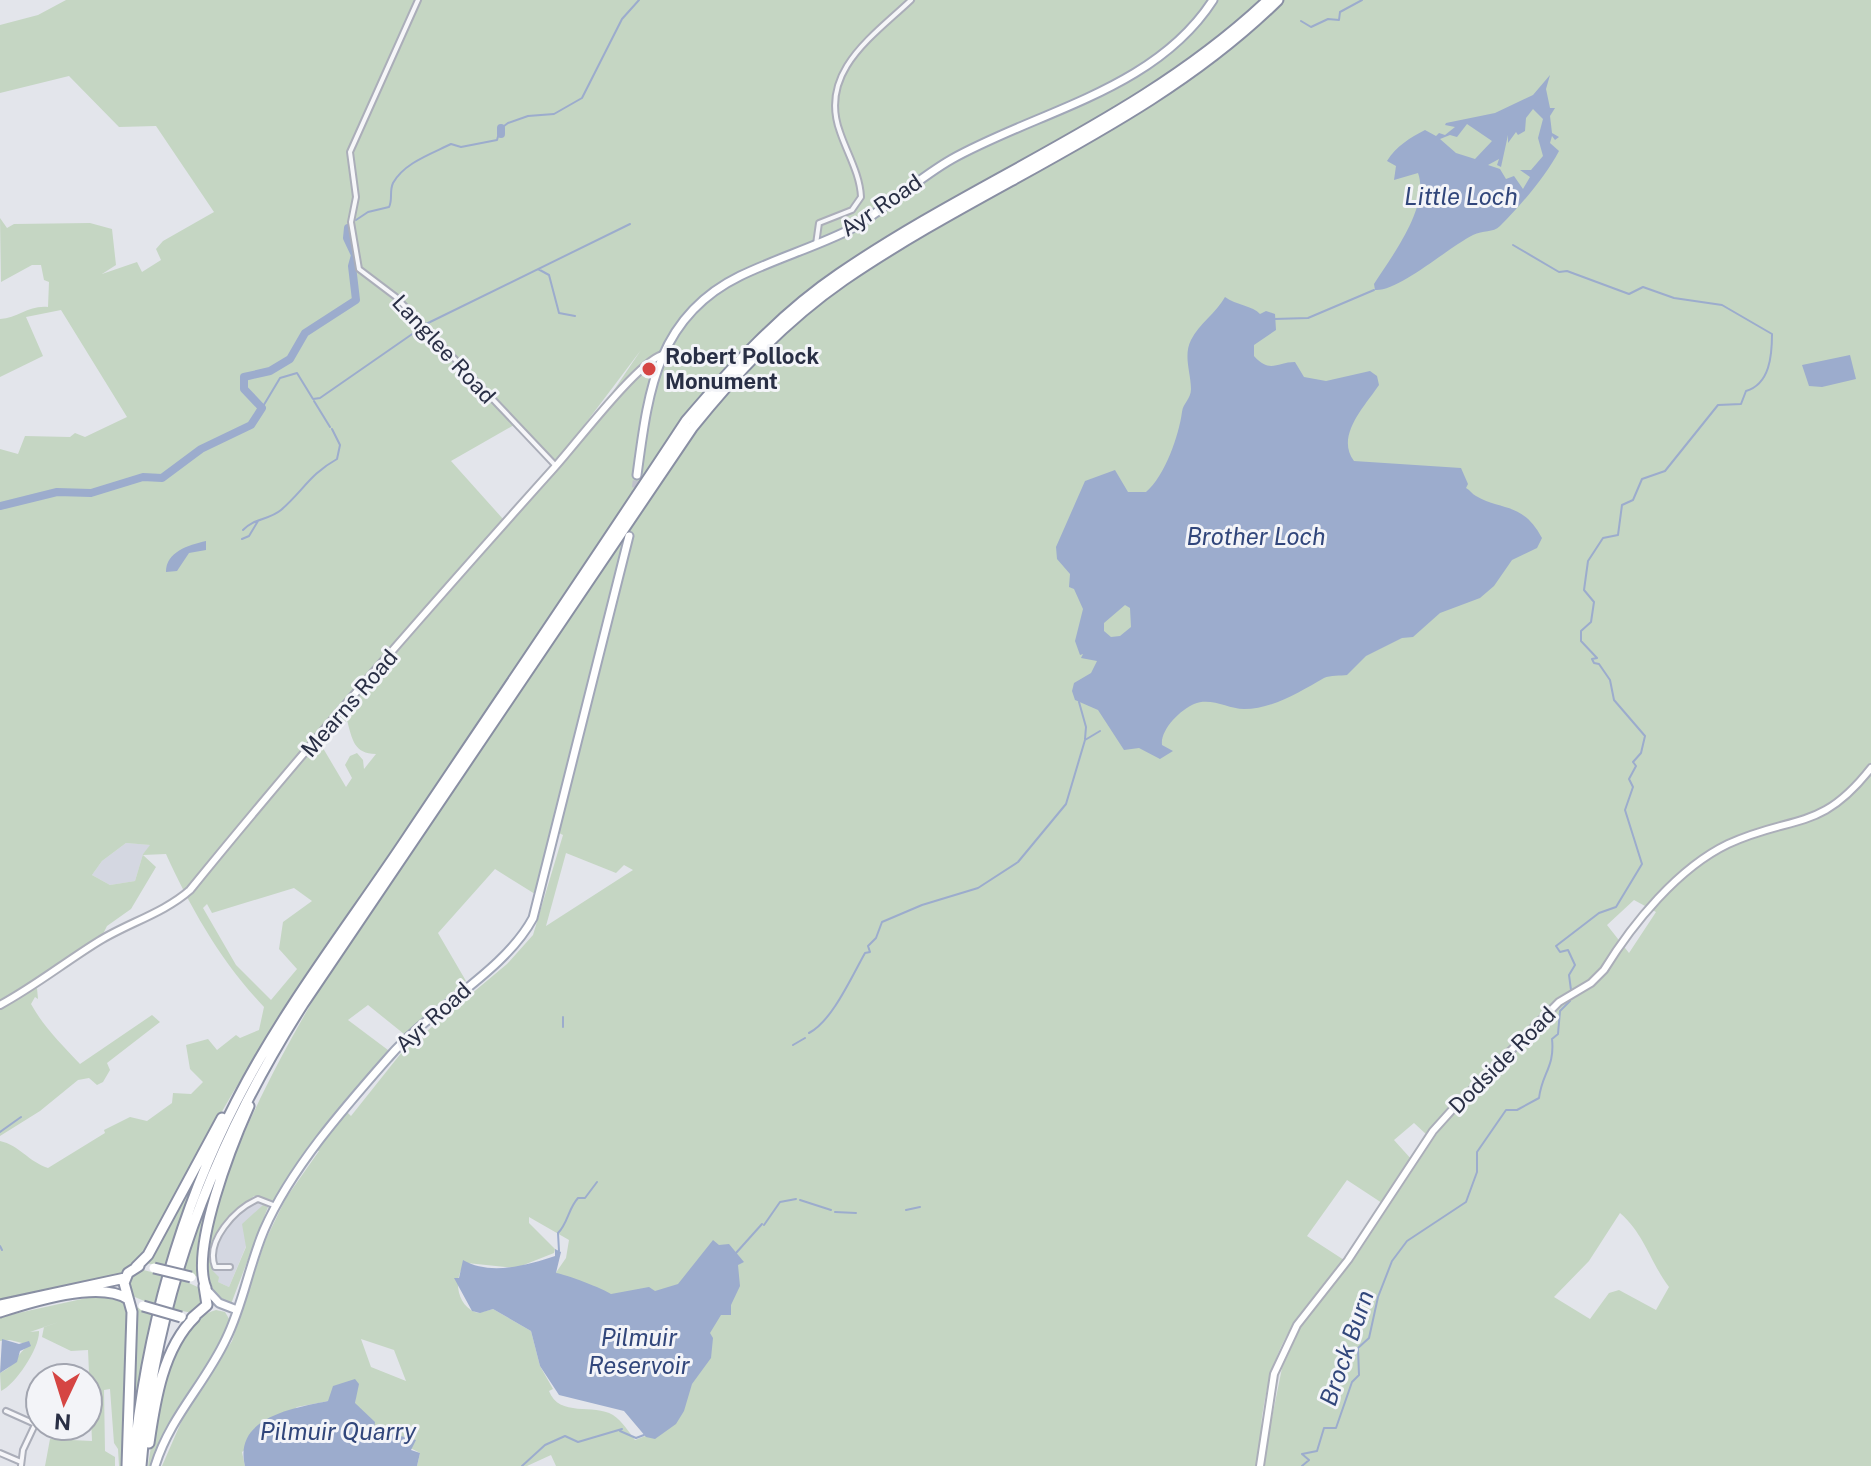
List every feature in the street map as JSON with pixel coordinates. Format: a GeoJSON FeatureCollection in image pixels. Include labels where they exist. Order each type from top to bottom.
{"type":"FeatureCollection","features":[{"type":"Feature","properties":{"kind":"highway"},"geometry":{"type":"LineString","coordinates":[[0,1305],[125,1278],[148,1255],[191,1171],[256,1058],[686,421],[751,347],[849,267],[1146,96],[1223,40],[1268,0]]}},
{"type":"Feature","properties":{"kind":"highway"},"geometry":{"type":"LineString","coordinates":[[143,1466],[157,1354],[186,1244],[231,1128],[286,1031],[674,453],[756,353],[800,313],[886,253],[1157,98],[1209,61],[1278,0]]}},
{"type":"Feature","properties":{"kind":"highway"},"geometry":{"type":"LineString","coordinates":[[133,1466],[155,1329],[189,1209],[237,1099],[307,984]]}},
{"type":"Feature","properties":{"kind":"highway"},"geometry":{"type":"LineString","coordinates":[[143,1466],[162,1380],[177,1340],[204,1310],[205,1246],[218,1190],[245,1115],[286,1031]]}},
{"type":"Feature","properties":{"kind":"highway"},"geometry":{"type":"LineString","coordinates":[[136,1267],[191,1277],[206,1289]]}},
{"type":"Feature","properties":{"kind":"highway"},"geometry":{"type":"LineString","coordinates":[[125,1278],[132,1312],[127,1466]]}},
{"type":"Feature","properties":{"kind":"highway"},"geometry":{"type":"LineString","coordinates":[[0,1312],[92,1292],[111,1291],[143,1306],[181,1317],[195,1317]]}},
{"type":"Feature","properties":{"kind":"main road","name":"Ayr Road"},"geometry":{"type":"LineString","coordinates":[[637,475],[650,390],[662,355],[683,322],[721,287],[869,217],[954,158],[1142,69],[1174,45],[1213,0]]}},
{"type":"Feature","properties":{"kind":"main road","name":"Mearns Road"},"geometry":{"type":"LineString","coordinates":[[0,1005],[38,984],[99,941],[179,900],[190,890],[613,400],[653,359],[662,355]]}},
{"type":"Feature","properties":{"kind":"main road","name":"Ayr Road"},"geometry":{"type":"LineString","coordinates":[[155,1466],[173,1422],[218,1354],[237,1310],[259,1241],[299,1168],[388,1057],[419,1025],[511,950],[529,925],[547,868],[629,536]]}},
{"type":"Feature","properties":{"kind":"main road","name":"Dodside Road"},"geometry":{"type":"LineString","coordinates":[[1260,1466],[1268,1400],[1283,1348],[1451,1111],[1559,1002],[1591,983],[1604,970],[1679,876],[1733,842],[1822,814],[1845,799],[1871,768]]}},
{"type":"Feature","properties":{"kind":"main road"},"geometry":{"type":"LineString","coordinates":[[206,1289],[227,1307],[237,1310]]}},
{"type":"Feature","properties":{"kind":"main road"},"geometry":{"type":"LineString","coordinates":[[204,1310],[227,1307]]}},
{"type":"Feature","properties":{"kind":"street","name":"Langlee Road"},"geometry":{"type":"LineString","coordinates":[[418,0],[350,152],[356,197],[351,222],[359,269],[396,297],[556,466]]}},
{"type":"Feature","properties":{"kind":"street"},"geometry":{"type":"LineString","coordinates":[[816,244],[819,223],[852,210],[861,197],[835,115],[837,79],[854,55],[911,0]]}},
{"type":"Feature","properties":{"kind":"street"},"geometry":{"type":"LineString","coordinates":[[230,1267],[215,1267],[213,1263],[215,1242],[223,1229],[258,1199],[276,1206]]}},
{"type":"Feature","properties":{"kind":"street"},"geometry":{"type":"LineString","coordinates":[[6,1411],[24,1419]]}},
{"type":"Feature","properties":{"kind":"street"},"geometry":{"type":"LineString","coordinates":[[0,1453],[21,1464],[29,1442]]}},
{"type":"Feature","properties":{"kind":"shaded area"},"geometry":{"type":"Polygon","coordinates":[[[126,843],[151,845],[143,854],[135,881],[110,885],[92,875],[102,861],[126,843]]]}},
{"type":"Feature","properties":{"kind":"shaded area"},"geometry":{"type":"Polygon","coordinates":[[[255,1196],[272,1200],[268,1207],[263,1205],[229,1287],[218,1282],[212,1271],[218,1231],[255,1196]]]}},
{"type":"Feature","properties":{"kind":"green space"},"geometry":{"type":"Polygon","coordinates":[[[66,0],[1871,0],[1871,1466],[556,1466],[551,1455],[527,1466],[417,1466],[420,1453],[374,1429],[374,1422],[355,1404],[356,1388],[345,1384],[329,1401],[297,1407],[242,1452],[245,1466],[162,1466],[186,1411],[232,1341],[265,1241],[286,1198],[319,1151],[309,1150],[275,1201],[254,1196],[218,1230],[212,1270],[219,1277],[218,1282],[229,1287],[246,1247],[242,1224],[263,1205],[268,1207],[231,1304],[223,1303],[209,1277],[210,1240],[220,1196],[260,1099],[319,990],[306,978],[188,1170],[144,1258],[116,1278],[0,1300],[0,1141],[48,1168],[105,1133],[104,1130],[130,1117],[147,1121],[172,1103],[173,1093],[191,1094],[203,1082],[190,1069],[186,1045],[208,1039],[217,1050],[236,1035],[240,1038],[259,1030],[264,1007],[234,972],[209,935],[166,854],[143,855],[156,867],[131,909],[107,926],[101,938],[0,1002],[0,449],[18,454],[25,436],[70,437],[75,433],[85,437],[127,417],[61,310],[26,317],[43,356],[0,377],[0,319],[48,307],[49,282],[44,280],[41,265],[32,265],[1,282],[0,218],[7,228],[14,224],[90,223],[112,229],[116,265],[102,274],[137,262],[142,272],[161,260],[156,249],[163,241],[214,212],[156,126],[119,127],[69,76],[0,93],[0,25],[38,15],[66,0]],[[641,350],[554,465],[514,425],[451,461],[503,519],[293,764],[297,768],[320,743],[346,787],[352,778],[345,765],[350,756],[357,753],[363,760],[364,769],[376,754],[358,748],[347,720],[326,742],[322,738],[570,455],[641,350]],[[553,830],[535,894],[495,869],[438,933],[466,981],[404,1034],[368,1005],[348,1020],[388,1050],[344,1109],[351,1116],[402,1052],[507,964],[533,935],[563,835],[553,830]],[[126,843],[102,861],[92,875],[110,885],[135,881],[143,854],[150,845],[126,843]],[[566,853],[546,926],[633,870],[624,865],[616,873],[566,853]],[[294,888],[212,913],[207,904],[203,908],[236,965],[271,1000],[297,969],[279,949],[283,922],[312,901],[294,888]],[[1634,900],[1607,925],[1629,953],[1656,912],[1634,900]],[[1528,1035],[1449,1106],[1427,1135],[1414,1123],[1394,1140],[1412,1160],[1382,1203],[1347,1180],[1307,1236],[1344,1260],[1294,1324],[1277,1356],[1262,1418],[1261,1429],[1266,1447],[1282,1368],[1303,1322],[1357,1255],[1440,1129],[1528,1035]],[[1620,1213],[1589,1261],[1554,1297],[1590,1319],[1609,1293],[1619,1290],[1656,1310],[1669,1287],[1641,1239],[1620,1213]],[[529,1217],[529,1223],[555,1249],[554,1253],[516,1268],[467,1263],[458,1281],[463,1303],[475,1312],[493,1309],[531,1331],[540,1366],[553,1389],[549,1391],[561,1404],[613,1415],[635,1440],[653,1433],[537,1300],[566,1258],[569,1240],[529,1217]],[[361,1339],[371,1367],[406,1381],[394,1350],[361,1339]]]}},
{"type":"Feature","properties":{"kind":"green space"},"geometry":{"type":"Polygon","coordinates":[[[37,988],[38,999],[35,997],[31,1004],[80,1064],[152,1015],[160,1022],[107,1063],[110,1070],[103,1082],[97,1085],[89,1078],[78,1080],[40,1111],[0,1136],[0,1008],[37,988]]]}},
{"type":"Feature","properties":{"kind":"green space"},"geometry":{"type":"Polygon","coordinates":[[[209,1148],[165,1267],[146,1263],[209,1148]]]}},
{"type":"Feature","properties":{"kind":"green space"},"geometry":{"type":"Polygon","coordinates":[[[217,1173],[217,1181],[201,1278],[182,1271],[217,1173]]]}},
{"type":"Feature","properties":{"kind":"green space"},"geometry":{"type":"Polygon","coordinates":[[[140,1269],[162,1275],[154,1305],[130,1295],[128,1277],[140,1269]]]}},
{"type":"Feature","properties":{"kind":"green space"},"geometry":{"type":"Polygon","coordinates":[[[180,1279],[202,1289],[204,1303],[193,1313],[171,1309],[180,1279]]]}},
{"type":"Feature","properties":{"kind":"green space"},"geometry":{"type":"Polygon","coordinates":[[[100,1295],[111,1295],[128,1304],[124,1466],[119,1466],[118,1449],[114,1443],[110,1389],[104,1390],[104,1362],[89,1362],[88,1350],[71,1351],[42,1337],[44,1327],[30,1332],[39,1331],[31,1356],[13,1381],[1,1391],[0,1373],[30,1345],[0,1341],[0,1317],[100,1295]]]}},
{"type":"Feature","properties":{"kind":"green space"},"geometry":{"type":"Polygon","coordinates":[[[135,1307],[154,1312],[130,1447],[135,1307]]]}},
{"type":"Feature","properties":{"kind":"green space"},"geometry":{"type":"Polygon","coordinates":[[[216,1310],[225,1312],[231,1322],[169,1428],[153,1466],[148,1466],[160,1401],[175,1354],[185,1334],[199,1319],[216,1310]]]}},
{"type":"Feature","properties":{"kind":"green space"},"geometry":{"type":"Polygon","coordinates":[[[104,1390],[105,1451],[115,1457],[115,1466],[45,1466],[49,1442],[104,1442],[104,1390]]]}},
{"type":"Feature","properties":{"kind":"water","name":"Little Loch"},"geometry":{"type":"Polygon","coordinates":[[[1550,75],[1546,89],[1550,108],[1555,108],[1550,116],[1552,133],[1559,137],[1555,140],[1552,136],[1550,143],[1559,151],[1532,190],[1497,228],[1473,235],[1410,277],[1385,289],[1375,290],[1374,284],[1399,245],[1419,200],[1418,173],[1394,180],[1396,166],[1387,161],[1391,156],[1404,143],[1425,130],[1436,136],[1439,133],[1445,135],[1455,127],[1446,123],[1495,113],[1533,95],[1550,75]],[[1533,109],[1526,118],[1525,131],[1518,135],[1516,132],[1508,143],[1508,135],[1501,167],[1497,165],[1499,159],[1488,165],[1500,169],[1506,179],[1514,176],[1523,189],[1530,177],[1520,170],[1531,170],[1543,156],[1538,138],[1543,119],[1533,109]],[[1467,124],[1457,137],[1450,135],[1440,139],[1456,153],[1475,159],[1492,141],[1467,124]]]}},
{"type":"Feature","properties":{"kind":"water","name":"Brother Loch"},"geometry":{"type":"Polygon","coordinates":[[[1225,297],[1260,314],[1266,311],[1275,314],[1276,330],[1254,345],[1254,356],[1265,365],[1295,362],[1304,377],[1326,381],[1370,371],[1377,376],[1379,385],[1350,432],[1349,451],[1354,461],[1461,468],[1468,484],[1466,488],[1486,501],[1520,513],[1535,526],[1542,538],[1537,548],[1512,560],[1494,586],[1480,598],[1440,613],[1413,637],[1402,638],[1366,656],[1347,675],[1326,677],[1266,706],[1244,709],[1207,702],[1194,704],[1177,716],[1164,733],[1162,745],[1173,751],[1160,759],[1139,748],[1124,750],[1098,710],[1075,700],[1072,691],[1074,683],[1091,673],[1097,661],[1081,658],[1083,654],[1080,655],[1075,641],[1083,609],[1074,589],[1069,587],[1070,574],[1057,559],[1056,547],[1085,481],[1115,470],[1128,492],[1146,492],[1153,485],[1170,455],[1191,392],[1187,358],[1191,340],[1225,297]],[[1125,605],[1104,623],[1104,631],[1111,637],[1120,636],[1131,627],[1130,608],[1125,605]]]}},
{"type":"Feature","properties":{"kind":"water"},"geometry":{"type":"Polygon","coordinates":[[[1850,355],[1856,379],[1822,387],[1809,386],[1802,365],[1850,355]]]}},
{"type":"Feature","properties":{"kind":"water"},"geometry":{"type":"Polygon","coordinates":[[[206,541],[206,550],[189,553],[177,571],[166,572],[174,554],[206,541]]]}},
{"type":"Feature","properties":{"kind":"water","name":"Pilmuir Reservoir"},"geometry":{"type":"Polygon","coordinates":[[[713,1240],[719,1245],[729,1244],[744,1262],[738,1265],[740,1286],[731,1305],[731,1315],[721,1315],[710,1333],[713,1338],[711,1358],[692,1384],[684,1411],[676,1424],[655,1439],[646,1437],[624,1411],[559,1395],[540,1366],[531,1331],[493,1309],[480,1313],[472,1311],[454,1278],[459,1278],[463,1260],[485,1267],[509,1267],[555,1256],[555,1249],[561,1252],[556,1273],[611,1294],[649,1287],[655,1291],[678,1284],[713,1240]]]}},
{"type":"Feature","properties":{"kind":"water"},"geometry":{"type":"Polygon","coordinates":[[[2,1339],[19,1344],[29,1341],[31,1346],[20,1351],[17,1362],[0,1373],[2,1339]]]}},
{"type":"Feature","properties":{"kind":"water","name":"Pilmuir Quarry"},"geometry":{"type":"Polygon","coordinates":[[[355,1379],[359,1384],[355,1403],[375,1422],[374,1429],[416,1440],[411,1450],[420,1453],[417,1466],[245,1466],[244,1449],[248,1436],[257,1426],[284,1412],[328,1401],[333,1386],[355,1379]]]}},
{"type":"Feature","properties":{"kind":"waterway"},"geometry":{"type":"LineString","coordinates":[[356,220],[368,212],[389,207],[393,183],[404,170],[419,160],[451,144],[461,147],[497,140],[500,129],[508,123],[528,116],[554,114],[582,98],[622,19],[639,0]]}},
{"type":"Feature","properties":{"kind":"waterway"},"geometry":{"type":"LineString","coordinates":[[1301,21],[1311,27],[1328,19],[1339,20],[1340,12],[1362,0]]}},
{"type":"Feature","properties":{"kind":"waterway"},"geometry":{"type":"LineString","coordinates":[[501,128],[501,134]]}},
{"type":"Feature","properties":{"kind":"waterway"},"geometry":{"type":"LineString","coordinates":[[424,325],[630,224]]}},
{"type":"Feature","properties":{"kind":"waterway"},"geometry":{"type":"LineString","coordinates":[[0,506],[57,492],[91,493],[143,477],[162,478],[201,449],[251,425],[262,408],[244,389],[244,377],[270,371],[290,359],[305,333],[356,300],[352,266],[355,255],[347,238],[348,228]]}},
{"type":"Feature","properties":{"kind":"waterway","name":"Brock Burn"},"geometry":{"type":"LineString","coordinates":[[1513,245],[1559,272],[1567,271],[1629,294],[1643,287],[1674,298],[1722,305],[1772,334],[1768,368],[1760,382],[1746,391],[1741,404],[1718,405],[1665,471],[1642,479],[1633,500],[1622,505],[1618,535],[1603,538],[1588,561],[1584,590],[1594,602],[1591,622],[1581,631],[1581,641],[1597,658],[1592,659],[1594,663],[1599,664],[1610,680],[1614,700],[1645,736],[1641,753],[1633,762],[1636,766],[1629,779],[1633,787],[1625,810],[1642,864],[1616,907],[1599,913],[1556,946],[1560,952],[1568,950],[1575,965],[1569,975],[1571,990]]}},
{"type":"Feature","properties":{"kind":"waterway"},"geometry":{"type":"LineString","coordinates":[[538,269],[549,275],[559,313],[575,316]]}},
{"type":"Feature","properties":{"kind":"waterway"},"geometry":{"type":"LineString","coordinates":[[1274,319],[1308,318],[1374,290]]}},
{"type":"Feature","properties":{"kind":"waterway"},"geometry":{"type":"LineString","coordinates":[[262,408],[280,378],[297,373],[313,399],[320,398],[418,330]]}},
{"type":"Feature","properties":{"kind":"waterway"},"geometry":{"type":"LineString","coordinates":[[314,401],[330,427]]}},
{"type":"Feature","properties":{"kind":"waterway"},"geometry":{"type":"LineString","coordinates":[[243,530],[281,510],[313,477],[337,459],[340,445],[332,429]]}},
{"type":"Feature","properties":{"kind":"waterway"},"geometry":{"type":"LineString","coordinates":[[242,539],[249,536],[258,521]]}},
{"type":"Feature","properties":{"kind":"waterway"},"geometry":{"type":"LineString","coordinates":[[1079,702],[1086,727],[1085,739]]}},
{"type":"Feature","properties":{"kind":"waterway"},"geometry":{"type":"LineString","coordinates":[[809,1033],[833,1009],[865,953],[870,952],[868,946],[876,938],[882,922],[922,905],[978,888],[1018,862],[1066,804],[1085,740],[1100,731]]}},
{"type":"Feature","properties":{"kind":"waterway","name":"Brock Burn"},"geometry":{"type":"LineString","coordinates":[[1302,1466],[1309,1460],[1302,1454],[1317,1451],[1324,1428],[1336,1428],[1352,1382],[1359,1375],[1358,1348],[1369,1338],[1378,1297],[1392,1261],[1407,1241],[1466,1202],[1477,1172],[1477,1152],[1506,1110],[1517,1110],[1539,1098],[1552,1057],[1552,1039],[1558,1034],[1560,1011],[1570,1001]]}},
{"type":"Feature","properties":{"kind":"waterway"},"geometry":{"type":"LineString","coordinates":[[563,1017],[563,1027]]}},
{"type":"Feature","properties":{"kind":"waterway"},"geometry":{"type":"LineString","coordinates":[[793,1045],[805,1038]]}},
{"type":"Feature","properties":{"kind":"waterway"},"geometry":{"type":"LineString","coordinates":[[0,1132],[21,1117]]}},
{"type":"Feature","properties":{"kind":"waterway"},"geometry":{"type":"LineString","coordinates":[[559,1251],[558,1233],[572,1207],[578,1198],[585,1198],[597,1182]]}},
{"type":"Feature","properties":{"kind":"waterway"},"geometry":{"type":"LineString","coordinates":[[764,1225],[780,1202],[796,1199]]}},
{"type":"Feature","properties":{"kind":"waterway"},"geometry":{"type":"LineString","coordinates":[[800,1200],[831,1210]]}},
{"type":"Feature","properties":{"kind":"waterway"},"geometry":{"type":"LineString","coordinates":[[906,1210],[920,1207]]}},
{"type":"Feature","properties":{"kind":"waterway"},"geometry":{"type":"LineString","coordinates":[[835,1212],[856,1213]]}},
{"type":"Feature","properties":{"kind":"waterway"},"geometry":{"type":"LineString","coordinates":[[736,1253],[762,1224]]}},
{"type":"Feature","properties":{"kind":"waterway"},"geometry":{"type":"LineString","coordinates":[[0,1246],[2,1250]]}},
{"type":"Feature","properties":{"kind":"waterway"},"geometry":{"type":"LineString","coordinates":[[522,1466],[545,1445],[565,1436],[578,1442],[622,1429]]}},
{"type":"Feature","properties":{"kind":"waterway"},"geometry":{"type":"LineString","coordinates":[[620,1431],[636,1438],[644,1435]]}},
{"type":"Feature","properties":{"kind":"tunnel"},"geometry":{"type":"LineString","coordinates":[[634,498],[637,475]]}},
{"type":"Feature","properties":{"kind":"place","name":"Robert Pollock Monument"},"geometry":{"type":"Point","coordinates":[649,369]}}]}
